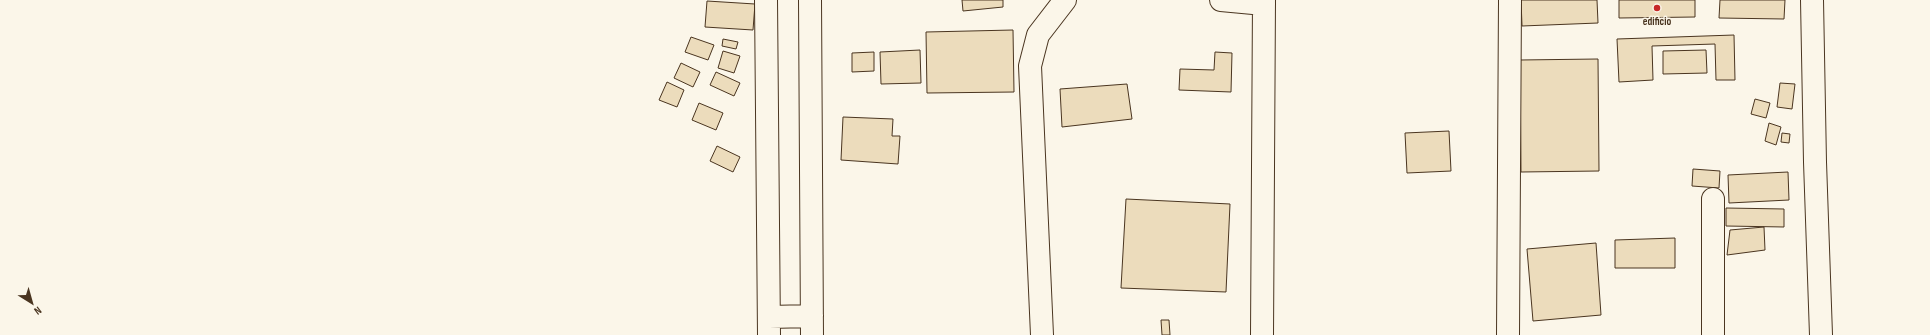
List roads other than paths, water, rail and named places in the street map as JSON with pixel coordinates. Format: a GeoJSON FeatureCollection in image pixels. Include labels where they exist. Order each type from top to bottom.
{"type":"FeatureCollection","features":[{"type":"Feature","properties":{"kind":"street"},"geometry":{"type":"LineString","coordinates":[[766,0],[791,322]]}},
{"type":"Feature","properties":{"kind":"street"},"geometry":{"type":"LineString","coordinates":[[791,322],[810,0]]}},
{"type":"Feature","properties":{"kind":"street"},"geometry":{"type":"LineString","coordinates":[[1042,335],[1030,66],[1038,35],[1065,0]]}},
{"type":"Feature","properties":{"kind":"street"},"geometry":{"type":"LineString","coordinates":[[1221,0],[1264,2],[1262,335]]}},
{"type":"Feature","properties":{"kind":"street"},"geometry":{"type":"LineString","coordinates":[[1508,335],[1510,0]]}},
{"type":"Feature","properties":{"kind":"street"},"geometry":{"type":"LineString","coordinates":[[1812,0],[1815,162],[1821,335]]}},
{"type":"Feature","properties":{"kind":"street"},"geometry":{"type":"LineString","coordinates":[[1713,199],[1713,335]]}},
{"type":"Feature","properties":{"kind":"place","name":"edificio"},"geometry":{"type":"Point","coordinates":[1657,8]}}]}
